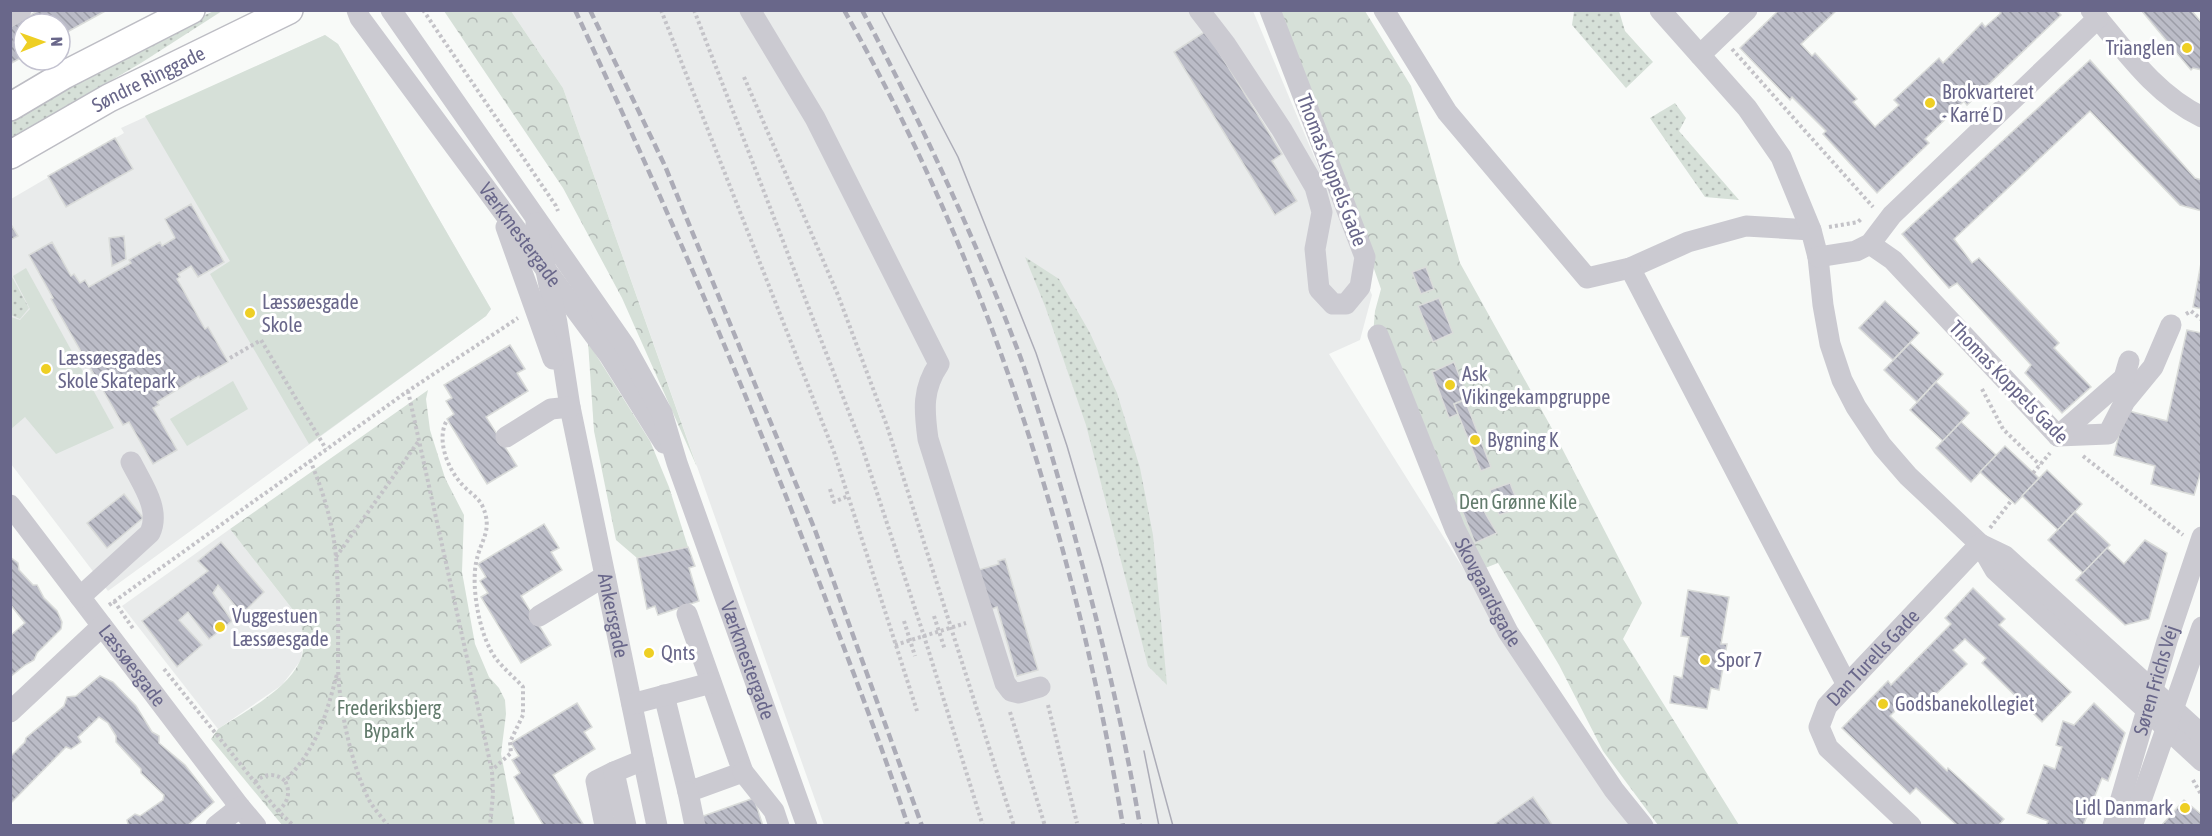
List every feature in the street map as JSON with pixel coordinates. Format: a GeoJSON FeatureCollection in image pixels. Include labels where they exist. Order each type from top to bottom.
{"type":"FeatureCollection","features":[{"type":"Feature","properties":{"kind":"main road"},"geometry":{"type":"LineString","coordinates":[[10,107],[64,75],[191,10]]}},
{"type":"Feature","properties":{"kind":"main road","name":"Søndre Ringgade"},"geometry":{"type":"LineString","coordinates":[[10,155],[109,98],[289,10]]}},
{"type":"Feature","properties":{"kind":"street"},"geometry":{"type":"LineString","coordinates":[[10,16],[21,10]]}},
{"type":"Feature","properties":{"kind":"street","name":"Værkmestergade"},"geometry":{"type":"LineString","coordinates":[[357,10],[360,18],[609,355],[677,463]]}},
{"type":"Feature","properties":{"kind":"street","name":"Værkmestergade"},"geometry":{"type":"LineString","coordinates":[[391,10],[625,346],[662,413],[677,463],[807,825]]}},
{"type":"Feature","properties":{"kind":"street"},"geometry":{"type":"LineString","coordinates":[[750,10],[815,117],[939,364],[925,395],[924,412],[928,439],[1005,682],[1011,691],[1019,693],[1040,687]]}},
{"type":"Feature","properties":{"kind":"street","name":"Thomas Koppels Gade"},"geometry":{"type":"LineString","coordinates":[[1198,10],[1226,45],[1315,187],[1322,212],[1315,249],[1319,289],[1334,304],[1346,304],[1360,286],[1365,257],[1270,10]]}},
{"type":"Feature","properties":{"kind":"street"},"geometry":{"type":"LineString","coordinates":[[1384,10],[1447,112],[1587,278],[1630,268],[1688,242],[1746,226],[1811,230]]}},
{"type":"Feature","properties":{"kind":"street"},"geometry":{"type":"LineString","coordinates":[[1660,10],[1747,108],[1781,157],[1811,230],[1818,257],[1830,344],[1842,380],[1856,407],[1882,446],[1908,477],[1980,544],[2005,556],[2170,719],[2202,761]]}},
{"type":"Feature","properties":{"kind":"street"},"geometry":{"type":"LineString","coordinates":[[1700,55],[1747,10]]}},
{"type":"Feature","properties":{"kind":"street"},"geometry":{"type":"LineString","coordinates":[[1818,257],[1856,251],[1870,244],[1892,215],[2094,14],[2149,79],[2170,99],[2202,117]]}},
{"type":"Feature","properties":{"kind":"street","name":"Ankersgade"},"geometry":{"type":"LineString","coordinates":[[499,206],[570,407]]}},
{"type":"Feature","properties":{"kind":"street","name":"Ankersgade"},"geometry":{"type":"LineString","coordinates":[[535,214],[557,323],[570,407],[657,825]]}},
{"type":"Feature","properties":{"kind":"street","name":"Thomas Koppels Gade"},"geometry":{"type":"LineString","coordinates":[[1870,244],[1893,260],[2058,436]]}},
{"type":"Feature","properties":{"kind":"street"},"geometry":{"type":"LineString","coordinates":[[1630,268],[1847,685]]}},
{"type":"Feature","properties":{"kind":"street"},"geometry":{"type":"LineString","coordinates":[[2058,436],[2108,434],[2125,401],[2153,367],[2171,325]]}},
{"type":"Feature","properties":{"kind":"street","name":"Skovgaardsgade"},"geometry":{"type":"LineString","coordinates":[[1378,335],[1455,529],[1493,605],[1508,632],[1578,738],[1614,790],[1643,825]]}},
{"type":"Feature","properties":{"kind":"street"},"geometry":{"type":"LineString","coordinates":[[2058,436],[2124,378],[2129,361]]}},
{"type":"Feature","properties":{"kind":"street"},"geometry":{"type":"LineString","coordinates":[[506,437],[551,409],[570,407]]}},
{"type":"Feature","properties":{"kind":"street"},"geometry":{"type":"LineString","coordinates":[[80,597],[150,533],[155,523],[154,511],[131,462]]}},
{"type":"Feature","properties":{"kind":"street","name":"Læssøesgade"},"geometry":{"type":"LineString","coordinates":[[10,505],[256,825]]}},
{"type":"Feature","properties":{"kind":"street","name":"Søren Frichs Vej"},"geometry":{"type":"LineString","coordinates":[[2113,825],[2170,630],[2201,542]]}},
{"type":"Feature","properties":{"kind":"street","name":"Dan Turells Gade"},"geometry":{"type":"LineString","coordinates":[[1911,825],[1828,748],[1819,728],[1827,706],[1980,544]]}},
{"type":"Feature","properties":{"kind":"street"},"geometry":{"type":"LineString","coordinates":[[539,616],[605,576]]}},
{"type":"Feature","properties":{"kind":"street"},"geometry":{"type":"LineString","coordinates":[[687,614],[743,772],[774,811],[779,825]]}},
{"type":"Feature","properties":{"kind":"street"},"geometry":{"type":"LineString","coordinates":[[10,712],[98,621]]}},
{"type":"Feature","properties":{"kind":"street","name":"Søren Frichs Vej"},"geometry":{"type":"LineString","coordinates":[[2132,825],[2202,627]]}},
{"type":"Feature","properties":{"kind":"street"},"geometry":{"type":"LineString","coordinates":[[632,704],[711,683]]}},
{"type":"Feature","properties":{"kind":"street"},"geometry":{"type":"LineString","coordinates":[[664,695],[695,825]]}},
{"type":"Feature","properties":{"kind":"street"},"geometry":{"type":"LineString","coordinates":[[2170,719],[2202,735]]}},
{"type":"Feature","properties":{"kind":"street"},"geometry":{"type":"LineString","coordinates":[[605,825],[596,781],[643,760]]}},
{"type":"Feature","properties":{"kind":"street"},"geometry":{"type":"LineString","coordinates":[[614,772],[626,825]]}},
{"type":"Feature","properties":{"kind":"street"},"geometry":{"type":"LineString","coordinates":[[688,792],[743,772]]}},
{"type":"Feature","properties":{"kind":"street"},"geometry":{"type":"LineString","coordinates":[[216,825],[240,807]]}},
{"type":"Feature","properties":{"kind":"path"},"geometry":{"type":"LineString","coordinates":[[661,10],[786,326],[848,496],[917,711]]}},
{"type":"Feature","properties":{"kind":"path"},"geometry":{"type":"LineString","coordinates":[[694,10],[860,441],[983,825]]}},
{"type":"Feature","properties":{"kind":"path"},"geometry":{"type":"LineString","coordinates":[[1732,49],[1874,208]]}},
{"type":"Feature","properties":{"kind":"path"},"geometry":{"type":"LineString","coordinates":[[744,76],[838,295],[887,426],[1014,825]]}},
{"type":"Feature","properties":{"kind":"path"},"geometry":{"type":"LineString","coordinates":[[98,621],[114,601],[310,460],[408,391],[535,307]]}},
{"type":"Feature","properties":{"kind":"path"},"geometry":{"type":"LineString","coordinates":[[230,358],[261,340],[326,449]]}},
{"type":"Feature","properties":{"kind":"path"},"geometry":{"type":"LineString","coordinates":[[1982,389],[2003,429],[2040,465]]}},
{"type":"Feature","properties":{"kind":"path"},"geometry":{"type":"LineString","coordinates":[[408,391],[492,771],[493,794],[490,825]]}},
{"type":"Feature","properties":{"kind":"path"},"geometry":{"type":"LineString","coordinates":[[446,422],[441,435],[452,471],[480,502],[485,514],[487,526],[485,540],[476,560],[474,572],[475,592],[482,626],[489,647],[497,660],[523,687],[523,715],[510,742],[511,753],[492,771]]}},
{"type":"Feature","properties":{"kind":"path","name":"Thomas Koppels Gade"},"geometry":{"type":"LineString","coordinates":[[2058,436],[2179,533],[2201,542]]}},
{"type":"Feature","properties":{"kind":"path"},"geometry":{"type":"LineString","coordinates":[[336,556],[419,441]]}},
{"type":"Feature","properties":{"kind":"path"},"geometry":{"type":"LineString","coordinates":[[2033,472],[2049,457]]}},
{"type":"Feature","properties":{"kind":"path"},"geometry":{"type":"LineString","coordinates":[[310,460],[322,489],[336,556],[339,617],[338,670],[349,747],[370,802],[388,825]]}},
{"type":"Feature","properties":{"kind":"path"},"geometry":{"type":"LineString","coordinates":[[830,489],[834,501],[848,496]]}},
{"type":"Feature","properties":{"kind":"path"},"geometry":{"type":"LineString","coordinates":[[1980,544],[1995,519],[2011,501]]}},
{"type":"Feature","properties":{"kind":"path"},"geometry":{"type":"LineString","coordinates":[[114,601],[137,634]]}},
{"type":"Feature","properties":{"kind":"path"},"geometry":{"type":"LineString","coordinates":[[934,616],[945,650]]}},
{"type":"Feature","properties":{"kind":"path"},"geometry":{"type":"LineString","coordinates":[[895,645],[985,617]]}},
{"type":"Feature","properties":{"kind":"path"},"geometry":{"type":"LineString","coordinates":[[904,621],[915,656]]}},
{"type":"Feature","properties":{"kind":"path"},"geometry":{"type":"LineString","coordinates":[[164,669],[278,810],[294,825]]}},
{"type":"Feature","properties":{"kind":"path"},"geometry":{"type":"LineString","coordinates":[[285,781],[303,762],[316,740],[325,718],[338,670]]}},
{"type":"Feature","properties":{"kind":"path"},"geometry":{"type":"LineString","coordinates":[[1005,682],[1010,712],[1045,825]]}},
{"type":"Feature","properties":{"kind":"path"},"geometry":{"type":"LineString","coordinates":[[1040,687],[1047,699],[1077,824]]}},
{"type":"Feature","properties":{"kind":"path"},"geometry":{"type":"LineString","coordinates":[[255,782],[270,775],[280,777],[285,781],[288,798],[278,810]]}},
{"type":"Feature","properties":{"kind":"shaded area"},"geometry":{"type":"Polygon","coordinates":[[[511,11],[1253,11],[1372,295],[1360,340],[1329,354],[1468,576],[1640,825],[824,825],[563,88],[511,11]]]}},
{"type":"Feature","properties":{"kind":"shaded area","name":"Læssøesgade Skole"},"geometry":{"type":"Polygon","coordinates":[[[325,35],[338,44],[491,309],[486,316],[108,591],[11,464],[11,199],[124,133],[121,128],[325,35]]]}},
{"type":"Feature","properties":{"kind":"shaded area","name":"Vuggestuen Læssøesgade"},"geometry":{"type":"Polygon","coordinates":[[[230,529],[300,619],[304,634],[301,660],[282,685],[218,729],[122,606],[230,529]]]}},
{"type":"Feature","properties":{"kind":"green space"},"geometry":{"type":"Polygon","coordinates":[[[214,11],[222,11],[141,63],[11,139],[11,118],[174,29],[214,11]]]}},
{"type":"Feature","properties":{"kind":"green space"},"geometry":{"type":"Polygon","coordinates":[[[444,11],[511,11],[563,88],[697,467],[622,298],[563,188],[444,11]]]}},
{"type":"Feature","properties":{"kind":"green space","name":"Den Grønne Kile"},"geometry":{"type":"Polygon","coordinates":[[[1277,11],[1365,11],[1411,86],[1460,263],[1551,427],[1642,603],[1623,639],[1739,825],[1658,825],[1603,751],[1559,665],[1498,563],[1480,570],[1373,335],[1375,311],[1381,289],[1350,200],[1277,11]]]}},
{"type":"Feature","properties":{"kind":"green space"},"geometry":{"type":"Polygon","coordinates":[[[1574,11],[1619,11],[1625,31],[1653,62],[1626,88],[1572,25],[1574,11]]]}},
{"type":"Feature","properties":{"kind":"green space"},"geometry":{"type":"Polygon","coordinates":[[[325,35],[338,44],[491,309],[486,316],[309,444],[210,274],[230,261],[145,116],[325,35]]]}},
{"type":"Feature","properties":{"kind":"green space"},"geometry":{"type":"Polygon","coordinates":[[[1675,103],[1686,118],[1679,131],[1739,200],[1705,197],[1650,118],[1675,103]]]}},
{"type":"Feature","properties":{"kind":"green space"},"geometry":{"type":"Polygon","coordinates":[[[1025,257],[1059,279],[1090,333],[1117,393],[1140,468],[1153,535],[1167,685],[1148,666],[1086,425],[1045,306],[1025,257]]]}},
{"type":"Feature","properties":{"kind":"green space","name":"Læssøesgades Skole Skatepark"},"geometry":{"type":"Polygon","coordinates":[[[26,268],[114,428],[56,454],[25,417],[11,429],[11,317],[20,320],[30,309],[13,276],[26,268]]]}},
{"type":"Feature","properties":{"kind":"green space"},"geometry":{"type":"Polygon","coordinates":[[[12,277],[29,308],[20,319],[11,315],[10,278],[12,277]]]}},
{"type":"Feature","properties":{"kind":"green space"},"geometry":{"type":"Polygon","coordinates":[[[588,342],[650,441],[669,487],[688,547],[637,558],[616,540],[594,431],[588,342]]]}},
{"type":"Feature","properties":{"kind":"green space"},"geometry":{"type":"Polygon","coordinates":[[[233,381],[248,409],[187,446],[170,419],[233,381]]]}},
{"type":"Feature","properties":{"kind":"green space","name":"Frederiksbjerg Bypark"},"geometry":{"type":"Polygon","coordinates":[[[428,390],[426,399],[430,430],[445,478],[464,515],[462,572],[475,644],[489,677],[499,688],[505,700],[506,714],[501,754],[515,825],[282,825],[211,739],[218,729],[264,700],[294,672],[302,656],[303,646],[300,619],[230,529],[428,390]]]}},
{"type":"Feature","properties":{"kind":"green space"},"geometry":{"type":"Polygon","coordinates":[[[341,799],[365,825],[313,825],[341,799]]]}},
{"type":"Feature","properties":{"kind":"building"},"geometry":{"type":"Polygon","coordinates":[[[39,10],[107,10],[72,29],[72,12],[36,12],[39,10]]]}},
{"type":"Feature","properties":{"kind":"building","name":"Brokvarteret - Karré D"},"geometry":{"type":"Polygon","coordinates":[[[1779,10],[1837,10],[1801,44],[1812,56],[1815,53],[1857,99],[1853,102],[1875,127],[1899,105],[1894,100],[1939,58],[1943,63],[1982,23],[1985,27],[2001,13],[1998,10],[2056,10],[2061,15],[1967,105],[1964,101],[1925,139],[1929,143],[1877,193],[1823,134],[1826,131],[1792,97],[1790,100],[1740,48],[1779,10]]]}},
{"type":"Feature","properties":{"kind":"building","name":"Trianglen"},"geometry":{"type":"Polygon","coordinates":[[[2141,10],[2191,10],[2202,23],[2202,70],[2193,68],[2191,70],[2141,10]]]}},
{"type":"Feature","properties":{"kind":"building"},"geometry":{"type":"Polygon","coordinates":[[[12,26],[12,63],[10,64],[10,27],[12,26]]]}},
{"type":"Feature","properties":{"kind":"building"},"geometry":{"type":"Polygon","coordinates":[[[1206,31],[1282,154],[1272,161],[1297,201],[1275,215],[1174,52],[1206,31]]]}},
{"type":"Feature","properties":{"kind":"building"},"geometry":{"type":"Polygon","coordinates":[[[2090,60],[2195,178],[2202,180],[2202,211],[2180,205],[2090,111],[1954,239],[1972,263],[1979,258],[2059,343],[2054,348],[2091,387],[2062,413],[2025,373],[2031,365],[1957,283],[1949,288],[1902,234],[2090,60]]]}},
{"type":"Feature","properties":{"kind":"building"},"geometry":{"type":"Polygon","coordinates":[[[115,138],[133,169],[66,207],[48,176],[115,138]]]}},
{"type":"Feature","properties":{"kind":"building"},"geometry":{"type":"Polygon","coordinates":[[[191,204],[224,262],[198,277],[191,266],[178,274],[180,277],[177,279],[205,329],[208,327],[228,362],[200,378],[199,376],[157,402],[159,405],[153,408],[177,450],[153,464],[129,422],[123,425],[51,299],[53,298],[29,255],[52,242],[71,276],[74,274],[80,283],[85,280],[89,287],[131,263],[129,260],[160,242],[162,246],[175,238],[165,219],[191,204]]]}},
{"type":"Feature","properties":{"kind":"building"},"geometry":{"type":"Polygon","coordinates":[[[10,223],[18,236],[10,240],[10,223]]]}},
{"type":"Feature","properties":{"kind":"building"},"geometry":{"type":"Polygon","coordinates":[[[124,236],[126,259],[112,266],[109,238],[124,236]]]}},
{"type":"Feature","properties":{"kind":"building"},"geometry":{"type":"Polygon","coordinates":[[[2202,263],[2202,309],[2193,307],[2202,263]]]}},
{"type":"Feature","properties":{"kind":"building"},"geometry":{"type":"Polygon","coordinates":[[[1426,267],[1434,289],[1421,294],[1412,272],[1426,267]]]}},
{"type":"Feature","properties":{"kind":"building"},"geometry":{"type":"Polygon","coordinates":[[[1439,298],[1453,333],[1433,342],[1418,306],[1439,298]]]}},
{"type":"Feature","properties":{"kind":"building"},"geometry":{"type":"Polygon","coordinates":[[[1885,301],[1919,333],[1893,360],[1859,328],[1885,301]]]}},
{"type":"Feature","properties":{"kind":"building"},"geometry":{"type":"Polygon","coordinates":[[[2187,330],[2202,333],[2202,468],[2194,495],[2151,484],[2155,466],[2114,455],[2125,410],[2167,421],[2187,330]]]}},
{"type":"Feature","properties":{"kind":"building"},"geometry":{"type":"Polygon","coordinates":[[[1910,343],[1943,374],[1917,402],[1884,370],[1910,343]]]}},
{"type":"Feature","properties":{"kind":"building"},"geometry":{"type":"Polygon","coordinates":[[[510,345],[525,369],[517,373],[528,391],[486,417],[517,466],[487,484],[447,419],[454,414],[446,401],[452,398],[444,385],[510,345]]]}},
{"type":"Feature","properties":{"kind":"building","name":"Ask Vikingekampgruppe"},"geometry":{"type":"Polygon","coordinates":[[[1454,362],[1468,398],[1454,404],[1458,414],[1449,418],[1432,372],[1454,362]]]}},
{"type":"Feature","properties":{"kind":"building"},"geometry":{"type":"Polygon","coordinates":[[[1936,382],[1969,413],[1943,441],[1910,410],[1936,382]]]}},
{"type":"Feature","properties":{"kind":"building","name":"Bygning K"},"geometry":{"type":"Polygon","coordinates":[[[1465,400],[1491,467],[1481,471],[1454,404],[1465,400]]]}},
{"type":"Feature","properties":{"kind":"building"},"geometry":{"type":"Polygon","coordinates":[[[1961,422],[1996,455],[1971,482],[1936,448],[1961,422]]]}},
{"type":"Feature","properties":{"kind":"building"},"geometry":{"type":"Polygon","coordinates":[[[2005,446],[2039,478],[2015,504],[1980,472],[2005,446]]]}},
{"type":"Feature","properties":{"kind":"building"},"geometry":{"type":"Polygon","coordinates":[[[2047,470],[2082,504],[2058,530],[2022,496],[2047,470]]]}},
{"type":"Feature","properties":{"kind":"building"},"geometry":{"type":"Polygon","coordinates":[[[1510,483],[1520,508],[1499,515],[1490,490],[1510,483]]]}},
{"type":"Feature","properties":{"kind":"building"},"geometry":{"type":"Polygon","coordinates":[[[124,494],[143,518],[107,548],[87,523],[124,494]]]}},
{"type":"Feature","properties":{"kind":"building"},"geometry":{"type":"Polygon","coordinates":[[[1478,501],[1497,533],[1475,543],[1461,508],[1478,501]]]}},
{"type":"Feature","properties":{"kind":"building"},"geometry":{"type":"Polygon","coordinates":[[[2075,512],[2110,545],[2083,573],[2048,540],[2075,512]]]}},
{"type":"Feature","properties":{"kind":"building"},"geometry":{"type":"Polygon","coordinates":[[[544,524],[559,548],[551,552],[562,570],[521,596],[551,645],[521,663],[481,597],[488,593],[480,581],[486,577],[478,564],[544,524]]]}},
{"type":"Feature","properties":{"kind":"building"},"geometry":{"type":"Polygon","coordinates":[[[2145,540],[2167,553],[2149,619],[2125,625],[2076,580],[2107,548],[2124,564],[2145,540]]]}},
{"type":"Feature","properties":{"kind":"building"},"geometry":{"type":"Polygon","coordinates":[[[221,542],[264,592],[242,614],[218,585],[213,593],[232,621],[209,639],[188,612],[179,620],[202,645],[177,667],[142,621],[208,571],[198,561],[221,542]]]}},
{"type":"Feature","properties":{"kind":"building"},"geometry":{"type":"Polygon","coordinates":[[[688,547],[695,566],[689,568],[699,601],[658,615],[655,606],[647,609],[637,558],[688,547]]]}},
{"type":"Feature","properties":{"kind":"building"},"geometry":{"type":"Polygon","coordinates":[[[10,557],[18,563],[19,570],[33,585],[37,585],[44,598],[57,611],[62,622],[61,629],[37,653],[34,660],[10,677],[10,636],[25,623],[10,604],[10,557]]]}},
{"type":"Feature","properties":{"kind":"building"},"geometry":{"type":"Polygon","coordinates":[[[1005,559],[1038,670],[1017,676],[997,607],[987,611],[975,571],[999,564],[998,561],[1005,559]]]}},
{"type":"Feature","properties":{"kind":"building","name":"Godsbanekollegiet"},"geometry":{"type":"Polygon","coordinates":[[[1973,588],[2005,619],[1999,625],[2071,692],[2042,722],[1982,663],[1986,658],[1965,639],[1953,650],[1967,664],[1930,700],[1926,697],[1915,708],[1906,700],[1890,716],[1947,771],[1948,768],[2004,819],[1998,826],[1958,826],[1916,788],[1910,794],[1842,728],[1888,681],[1891,685],[1951,624],[1945,618],[1973,588]]]}},
{"type":"Feature","properties":{"kind":"building","name":"Spor 7"},"geometry":{"type":"Polygon","coordinates":[[[1688,590],[1729,597],[1721,644],[1727,644],[1719,690],[1711,688],[1707,709],[1670,703],[1674,676],[1682,678],[1689,637],[1681,636],[1688,590]]]}},
{"type":"Feature","properties":{"kind":"building"},"geometry":{"type":"Polygon","coordinates":[[[100,676],[113,682],[136,706],[152,732],[159,736],[159,743],[185,765],[214,802],[187,826],[125,826],[128,824],[127,820],[135,814],[140,816],[163,800],[164,795],[141,773],[141,769],[116,742],[116,736],[108,723],[99,717],[78,737],[81,742],[71,749],[66,747],[10,804],[10,757],[25,742],[26,738],[64,706],[67,697],[76,696],[100,676]]]}},
{"type":"Feature","properties":{"kind":"building"},"geometry":{"type":"Polygon","coordinates":[[[577,703],[592,727],[584,732],[595,749],[553,775],[583,824],[544,826],[514,777],[520,773],[512,760],[519,756],[511,743],[577,703]]]}},
{"type":"Feature","properties":{"kind":"building","name":"Godsbanekollegiet"},"geometry":{"type":"Polygon","coordinates":[[[2094,703],[2125,733],[2108,781],[2102,778],[2083,826],[2046,826],[2048,821],[2027,813],[2044,765],[2055,769],[2062,747],[2056,745],[2063,721],[2074,725],[2094,703]]]}},
{"type":"Feature","properties":{"kind":"building"},"geometry":{"type":"Polygon","coordinates":[[[1533,797],[1553,826],[1492,826],[1501,819],[1533,797]]]}},
{"type":"Feature","properties":{"kind":"building"},"geometry":{"type":"Polygon","coordinates":[[[754,798],[763,826],[697,826],[695,819],[754,798]]]}},
{"type":"Feature","properties":{"kind":"building","name":"Lidl Danmark"},"geometry":{"type":"Polygon","coordinates":[[[2184,800],[2202,815],[2202,826],[2161,826],[2184,800]]]}},
{"type":"Feature","properties":{"kind":"tram line"},"geometry":{"type":"LineString","coordinates":[[881,10],[958,157],[1036,353],[1067,446],[1102,565],[1173,826]]}},
{"type":"Feature","properties":{"kind":"tram line"},"geometry":{"type":"LineString","coordinates":[[1144,751],[1159,826]]}},
{"type":"Feature","properties":{"kind":"railway"},"geometry":{"type":"LineString","coordinates":[[575,10],[676,232],[770,457],[860,689],[908,826]]}},
{"type":"Feature","properties":{"kind":"railway"},"geometry":{"type":"LineString","coordinates":[[590,10],[665,166],[815,530],[922,826]]}},
{"type":"Feature","properties":{"kind":"railway"},"geometry":{"type":"LineString","coordinates":[[844,10],[895,106],[941,204],[982,304],[1019,406],[1051,509],[1079,614],[1103,720],[1123,826]]}},
{"type":"Feature","properties":{"kind":"railway"},"geometry":{"type":"LineString","coordinates":[[862,10],[946,181],[985,268],[1027,375],[1067,508],[1098,626],[1117,706],[1140,826]]}},
{"type":"Feature","properties":{"kind":"place","name":"Trianglen"},"geometry":{"type":"Point","coordinates":[2187,48]}},
{"type":"Feature","properties":{"kind":"place","name":"Brokvarteret - Karré D"},"geometry":{"type":"Point","coordinates":[1930,103]}},
{"type":"Feature","properties":{"kind":"place","name":"Læssøesgade Skole"},"geometry":{"type":"Point","coordinates":[250,313]}},
{"type":"Feature","properties":{"kind":"place","name":"Læssøesgades Skole Skatepark"},"geometry":{"type":"Point","coordinates":[46,369]}},
{"type":"Feature","properties":{"kind":"place","name":"Ask Vikingekampgruppe"},"geometry":{"type":"Point","coordinates":[1450,385]}},
{"type":"Feature","properties":{"kind":"place","name":"Bygning K"},"geometry":{"type":"Point","coordinates":[1475,440]}},
{"type":"Feature","properties":{"kind":"place","name":"Vuggestuen Læssøesgade"},"geometry":{"type":"Point","coordinates":[220,627]}},
{"type":"Feature","properties":{"kind":"place","name":"Qnts"},"geometry":{"type":"Point","coordinates":[649,653]}},
{"type":"Feature","properties":{"kind":"place","name":"Spor 7"},"geometry":{"type":"Point","coordinates":[1705,660]}},
{"type":"Feature","properties":{"kind":"place","name":"Godsbanekollegiet"},"geometry":{"type":"Point","coordinates":[1883,704]}},
{"type":"Feature","properties":{"kind":"place","name":"Lidl Danmark"},"geometry":{"type":"Point","coordinates":[2185,808]}}]}
